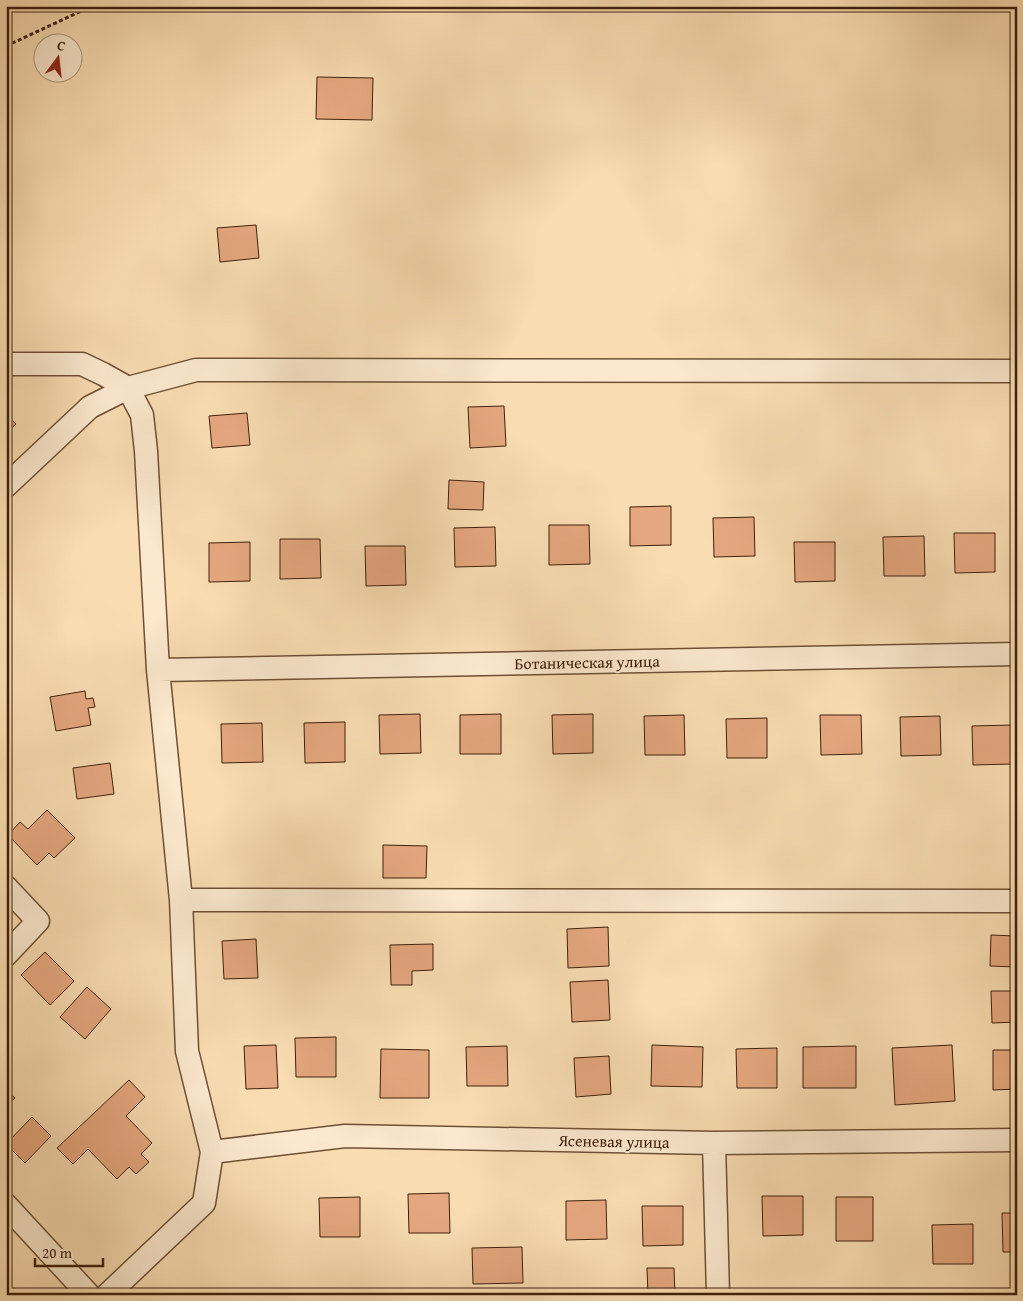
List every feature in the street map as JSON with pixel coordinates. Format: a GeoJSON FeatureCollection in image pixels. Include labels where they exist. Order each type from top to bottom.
{"type":"FeatureCollection","features":[{"type":"Feature","properties":{"kind":"street"},"geometry":{"type":"LineString","coordinates":[[6,364],[82,364],[128,388],[142,415],[146,450],[158,670],[181,900],[187,1050],[212,1152],[204,1203],[107,1295]]}},
{"type":"Feature","properties":{"kind":"street"},"geometry":{"type":"LineString","coordinates":[[6,486],[90,407],[128,388],[196,370],[1017,371]]}},
{"type":"Feature","properties":{"kind":"street","name":"Ботаническая улица"},"geometry":{"type":"LineString","coordinates":[[158,670],[1017,654]]}},
{"type":"Feature","properties":{"kind":"street"},"geometry":{"type":"LineString","coordinates":[[6,887],[38,921],[6,955]]}},
{"type":"Feature","properties":{"kind":"street"},"geometry":{"type":"LineString","coordinates":[[181,900],[1017,901]]}},
{"type":"Feature","properties":{"kind":"street","name":"Ясеневая улица"},"geometry":{"type":"LineString","coordinates":[[212,1152],[345,1136],[714,1143],[1017,1140]]}},
{"type":"Feature","properties":{"kind":"street"},"geometry":{"type":"LineString","coordinates":[[714,1143],[718,1295]]}},
{"type":"Feature","properties":{"kind":"street"},"geometry":{"type":"LineString","coordinates":[[6,1205],[89,1295]]}},
{"type":"Feature","properties":{"kind":"path"},"geometry":{"type":"LineString","coordinates":[[6,14],[13,6]]}},
{"type":"Feature","properties":{"kind":"path"},"geometry":{"type":"LineString","coordinates":[[6,46],[92,6]]}},
{"type":"Feature","properties":{"kind":"building"},"geometry":{"type":"Polygon","coordinates":[[[317,77],[373,78],[372,120],[316,119],[317,77]]]}},
{"type":"Feature","properties":{"kind":"building"},"geometry":{"type":"Polygon","coordinates":[[[256,225],[259,258],[220,262],[217,228],[256,225]]]}},
{"type":"Feature","properties":{"kind":"building"},"geometry":{"type":"Polygon","coordinates":[[[504,406],[506,446],[470,448],[468,407],[504,406]]]}},
{"type":"Feature","properties":{"kind":"building"},"geometry":{"type":"Polygon","coordinates":[[[247,413],[250,445],[212,448],[209,416],[247,413]]]}},
{"type":"Feature","properties":{"kind":"building"},"geometry":{"type":"Polygon","coordinates":[[[6,414],[16,424],[6,433],[6,414]]]}},
{"type":"Feature","properties":{"kind":"building"},"geometry":{"type":"Polygon","coordinates":[[[449,480],[484,482],[483,510],[448,509],[449,480]]]}},
{"type":"Feature","properties":{"kind":"building"},"geometry":{"type":"Polygon","coordinates":[[[671,506],[671,545],[630,546],[630,507],[671,506]]]}},
{"type":"Feature","properties":{"kind":"building"},"geometry":{"type":"Polygon","coordinates":[[[754,517],[755,556],[714,557],[713,518],[754,517]]]}},
{"type":"Feature","properties":{"kind":"building"},"geometry":{"type":"Polygon","coordinates":[[[549,525],[589,525],[590,564],[549,565],[549,525]]]}},
{"type":"Feature","properties":{"kind":"building"},"geometry":{"type":"Polygon","coordinates":[[[495,527],[496,566],[455,567],[454,528],[495,527]]]}},
{"type":"Feature","properties":{"kind":"building"},"geometry":{"type":"Polygon","coordinates":[[[954,533],[995,533],[995,572],[955,573],[954,533]]]}},
{"type":"Feature","properties":{"kind":"building"},"geometry":{"type":"Polygon","coordinates":[[[924,536],[925,576],[884,576],[883,537],[924,536]]]}},
{"type":"Feature","properties":{"kind":"building"},"geometry":{"type":"Polygon","coordinates":[[[280,539],[320,539],[321,578],[280,579],[280,539]]]}},
{"type":"Feature","properties":{"kind":"building"},"geometry":{"type":"Polygon","coordinates":[[[250,542],[250,581],[209,582],[209,543],[250,542]]]}},
{"type":"Feature","properties":{"kind":"building"},"geometry":{"type":"Polygon","coordinates":[[[794,542],[835,542],[835,581],[795,582],[794,542]]]}},
{"type":"Feature","properties":{"kind":"building"},"geometry":{"type":"Polygon","coordinates":[[[365,546],[405,546],[406,585],[366,586],[365,546]]]}},
{"type":"Feature","properties":{"kind":"building"},"geometry":{"type":"Polygon","coordinates":[[[85,691],[86,699],[93,698],[95,707],[88,708],[91,725],[56,731],[50,697],[85,691]]]}},
{"type":"Feature","properties":{"kind":"building"},"geometry":{"type":"Polygon","coordinates":[[[420,714],[421,753],[380,754],[379,715],[420,714]]]}},
{"type":"Feature","properties":{"kind":"building"},"geometry":{"type":"Polygon","coordinates":[[[501,714],[501,754],[460,754],[460,715],[501,714]]]}},
{"type":"Feature","properties":{"kind":"building"},"geometry":{"type":"Polygon","coordinates":[[[593,714],[593,753],[553,754],[552,715],[593,714]]]}},
{"type":"Feature","properties":{"kind":"building"},"geometry":{"type":"Polygon","coordinates":[[[684,715],[685,755],[645,755],[644,716],[684,715]]]}},
{"type":"Feature","properties":{"kind":"building"},"geometry":{"type":"Polygon","coordinates":[[[820,715],[861,715],[862,754],[821,755],[820,715]]]}},
{"type":"Feature","properties":{"kind":"building"},"geometry":{"type":"Polygon","coordinates":[[[940,716],[941,755],[901,756],[900,717],[940,716]]]}},
{"type":"Feature","properties":{"kind":"building"},"geometry":{"type":"Polygon","coordinates":[[[767,718],[767,758],[727,758],[726,719],[767,718]]]}},
{"type":"Feature","properties":{"kind":"building"},"geometry":{"type":"Polygon","coordinates":[[[345,722],[345,762],[305,763],[304,723],[345,722]]]}},
{"type":"Feature","properties":{"kind":"building"},"geometry":{"type":"Polygon","coordinates":[[[262,723],[263,762],[222,763],[221,724],[262,723]]]}},
{"type":"Feature","properties":{"kind":"building"},"geometry":{"type":"Polygon","coordinates":[[[1013,725],[1013,764],[973,765],[972,726],[1013,725]]]}},
{"type":"Feature","properties":{"kind":"building"},"geometry":{"type":"Polygon","coordinates":[[[110,763],[114,794],[77,799],[73,768],[110,763]]]}},
{"type":"Feature","properties":{"kind":"building"},"geometry":{"type":"Polygon","coordinates":[[[47,810],[75,838],[54,858],[49,853],[37,865],[8,835],[20,822],[28,829],[47,810]]]}},
{"type":"Feature","properties":{"kind":"building"},"geometry":{"type":"Polygon","coordinates":[[[383,845],[427,846],[426,878],[383,878],[383,845]]]}},
{"type":"Feature","properties":{"kind":"building"},"geometry":{"type":"Polygon","coordinates":[[[608,927],[609,966],[568,968],[567,929],[608,927]]]}},
{"type":"Feature","properties":{"kind":"building"},"geometry":{"type":"Polygon","coordinates":[[[991,935],[1015,936],[1014,943],[1017,943],[1015,967],[990,966],[991,935]]]}},
{"type":"Feature","properties":{"kind":"building"},"geometry":{"type":"Polygon","coordinates":[[[256,939],[258,978],[224,979],[222,941],[256,939]]]}},
{"type":"Feature","properties":{"kind":"building"},"geometry":{"type":"Polygon","coordinates":[[[433,944],[433,970],[412,971],[412,985],[391,985],[390,945],[433,944]]]}},
{"type":"Feature","properties":{"kind":"building"},"geometry":{"type":"Polygon","coordinates":[[[45,952],[74,981],[50,1005],[21,975],[45,952]]]}},
{"type":"Feature","properties":{"kind":"building"},"geometry":{"type":"Polygon","coordinates":[[[608,980],[610,1020],[572,1022],[570,982],[608,980]]]}},
{"type":"Feature","properties":{"kind":"building"},"geometry":{"type":"Polygon","coordinates":[[[87,987],[111,1009],[85,1039],[60,1017],[87,987]]]}},
{"type":"Feature","properties":{"kind":"building"},"geometry":{"type":"Polygon","coordinates":[[[991,991],[1017,991],[1017,1022],[992,1023],[991,991]]]}},
{"type":"Feature","properties":{"kind":"building"},"geometry":{"type":"Polygon","coordinates":[[[336,1037],[336,1077],[296,1077],[295,1038],[336,1037]]]}},
{"type":"Feature","properties":{"kind":"building"},"geometry":{"type":"Polygon","coordinates":[[[276,1045],[278,1088],[246,1089],[244,1046],[276,1045]]]}},
{"type":"Feature","properties":{"kind":"building"},"geometry":{"type":"Polygon","coordinates":[[[652,1045],[703,1047],[702,1087],[651,1086],[652,1045]]]}},
{"type":"Feature","properties":{"kind":"building"},"geometry":{"type":"Polygon","coordinates":[[[952,1045],[955,1101],[895,1105],[892,1048],[952,1045]]]}},
{"type":"Feature","properties":{"kind":"building"},"geometry":{"type":"Polygon","coordinates":[[[507,1046],[508,1086],[467,1086],[466,1047],[507,1046]]]}},
{"type":"Feature","properties":{"kind":"building"},"geometry":{"type":"Polygon","coordinates":[[[856,1046],[856,1088],[803,1088],[803,1047],[856,1046]]]}},
{"type":"Feature","properties":{"kind":"building"},"geometry":{"type":"Polygon","coordinates":[[[777,1048],[777,1088],[737,1088],[736,1049],[777,1048]]]}},
{"type":"Feature","properties":{"kind":"building"},"geometry":{"type":"Polygon","coordinates":[[[381,1049],[429,1050],[429,1098],[380,1098],[381,1049]]]}},
{"type":"Feature","properties":{"kind":"building"},"geometry":{"type":"Polygon","coordinates":[[[993,1050],[1017,1050],[1017,1089],[993,1090],[993,1050]]]}},
{"type":"Feature","properties":{"kind":"building"},"geometry":{"type":"Polygon","coordinates":[[[609,1056],[611,1094],[576,1097],[574,1058],[609,1056]]]}},
{"type":"Feature","properties":{"kind":"building"},"geometry":{"type":"Polygon","coordinates":[[[129,1080],[145,1097],[126,1116],[152,1143],[141,1154],[149,1162],[136,1174],[129,1167],[117,1179],[88,1149],[73,1164],[57,1148],[129,1080]]]}},
{"type":"Feature","properties":{"kind":"building"},"geometry":{"type":"Polygon","coordinates":[[[6,1090],[15,1098],[6,1106],[6,1090]]]}},
{"type":"Feature","properties":{"kind":"building"},"geometry":{"type":"Polygon","coordinates":[[[32,1117],[51,1136],[25,1163],[6,1144],[32,1117]]]}},
{"type":"Feature","properties":{"kind":"building"},"geometry":{"type":"Polygon","coordinates":[[[449,1193],[450,1233],[409,1233],[408,1194],[449,1193]]]}},
{"type":"Feature","properties":{"kind":"building"},"geometry":{"type":"Polygon","coordinates":[[[762,1196],[803,1196],[803,1235],[763,1236],[762,1196]]]}},
{"type":"Feature","properties":{"kind":"building"},"geometry":{"type":"Polygon","coordinates":[[[360,1197],[360,1237],[320,1237],[319,1198],[360,1197]]]}},
{"type":"Feature","properties":{"kind":"building"},"geometry":{"type":"Polygon","coordinates":[[[836,1197],[873,1197],[873,1241],[836,1241],[836,1197]]]}},
{"type":"Feature","properties":{"kind":"building"},"geometry":{"type":"Polygon","coordinates":[[[606,1200],[607,1239],[566,1240],[566,1201],[606,1200]]]}},
{"type":"Feature","properties":{"kind":"building"},"geometry":{"type":"Polygon","coordinates":[[[642,1206],[683,1206],[683,1245],[643,1246],[642,1206]]]}},
{"type":"Feature","properties":{"kind":"building"},"geometry":{"type":"Polygon","coordinates":[[[1002,1213],[1017,1213],[1017,1252],[1003,1252],[1002,1213]]]}},
{"type":"Feature","properties":{"kind":"building"},"geometry":{"type":"Polygon","coordinates":[[[973,1224],[973,1264],[933,1264],[932,1225],[973,1224]]]}},
{"type":"Feature","properties":{"kind":"building"},"geometry":{"type":"Polygon","coordinates":[[[522,1247],[523,1283],[473,1284],[472,1248],[522,1247]]]}},
{"type":"Feature","properties":{"kind":"building"},"geometry":{"type":"Polygon","coordinates":[[[647,1268],[674,1268],[675,1295],[648,1295],[647,1268]]]}}]}
